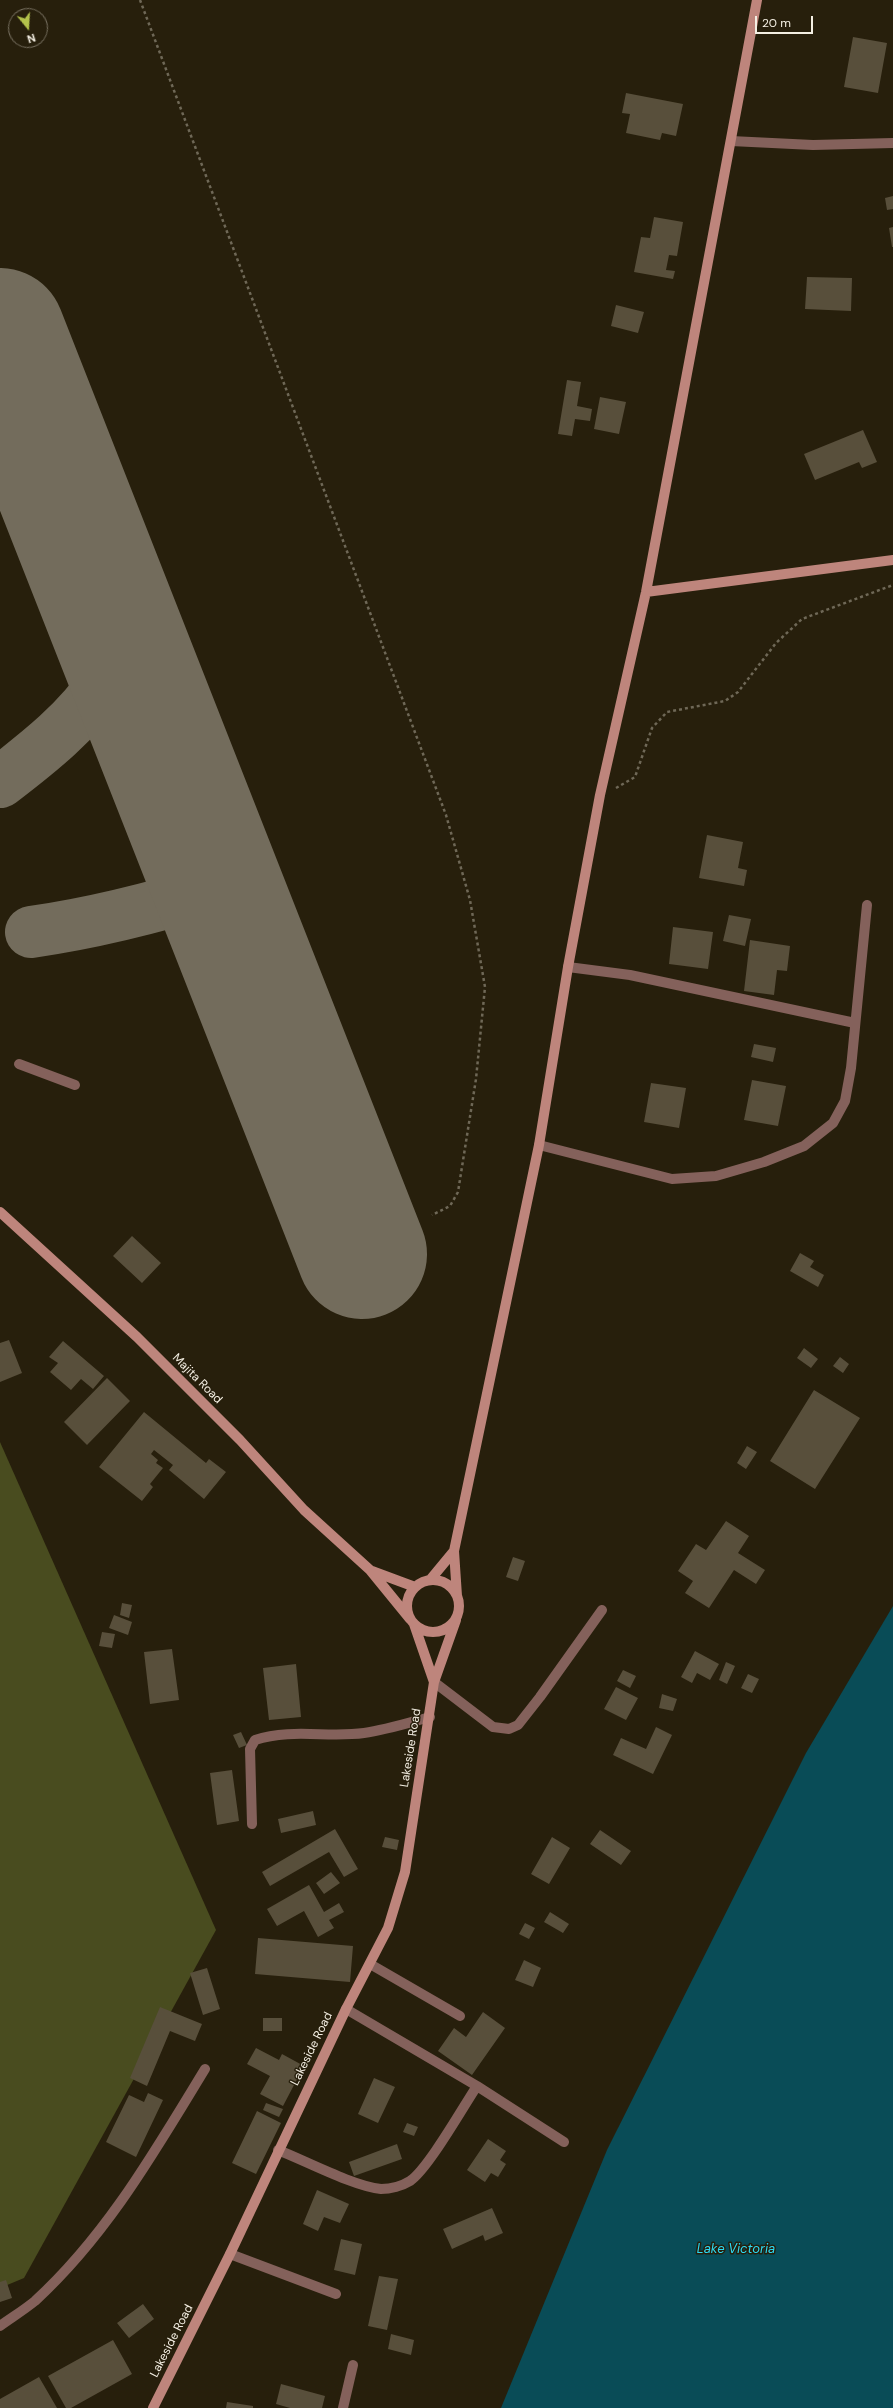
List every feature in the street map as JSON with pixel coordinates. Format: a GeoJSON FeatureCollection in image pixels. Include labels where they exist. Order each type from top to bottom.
{"type":"FeatureCollection","features":[{"type":"Feature","properties":{"kind":"main road"},"geometry":{"type":"LineString","coordinates":[[434,1682],[460,1608],[457,1596],[454,1551],[539,1145],[568,967],[600,795],[646,592],[757,0]]}},
{"type":"Feature","properties":{"kind":"main road"},"geometry":{"type":"LineString","coordinates":[[646,592],[893,560]]}},
{"type":"Feature","properties":{"kind":"main road","name":"Majita Road"},"geometry":{"type":"LineString","coordinates":[[0,1212],[136,1337],[240,1440],[304,1510],[370,1570]]}},
{"type":"Feature","properties":{"kind":"main road"},"geometry":{"type":"LineString","coordinates":[[434,1682],[407,1608],[409,1596],[415,1587],[430,1580],[454,1551]]}},
{"type":"Feature","properties":{"kind":"main road"},"geometry":{"type":"LineString","coordinates":[[370,1570],[415,1587]]}},
{"type":"Feature","properties":{"kind":"main road"},"geometry":{"type":"LineString","coordinates":[[370,1570],[412,1621],[424,1631],[436,1632],[447,1628],[456,1620]]}},
{"type":"Feature","properties":{"kind":"main road"},"geometry":{"type":"LineString","coordinates":[[430,1580],[442,1582],[451,1587],[457,1596]]}},
{"type":"Feature","properties":{"kind":"main road","name":"Lakeside Road"},"geometry":{"type":"LineString","coordinates":[[153,2408],[230,2254],[346,2009],[388,1928],[405,1872],[430,1717],[434,1682]]}},
{"type":"Feature","properties":{"kind":"street"},"geometry":{"type":"LineString","coordinates":[[731,141],[813,145],[893,143]]}},
{"type":"Feature","properties":{"kind":"street"},"geometry":{"type":"LineString","coordinates":[[539,1145],[672,1179],[716,1176],[764,1162],[804,1146],[833,1124],[844,1101],[851,1068],[867,906]]}},
{"type":"Feature","properties":{"kind":"street"},"geometry":{"type":"LineString","coordinates":[[568,967],[630,975],[856,1023]]}},
{"type":"Feature","properties":{"kind":"street"},"geometry":{"type":"LineString","coordinates":[[19,1064],[75,1085]]}},
{"type":"Feature","properties":{"kind":"street"},"geometry":{"type":"LineString","coordinates":[[434,1682],[493,1727],[509,1729],[518,1725],[540,1697],[602,1610]]}},
{"type":"Feature","properties":{"kind":"street"},"geometry":{"type":"LineString","coordinates":[[252,1824],[250,1749],[255,1740],[285,1734],[364,1733],[430,1717]]}},
{"type":"Feature","properties":{"kind":"street"},"geometry":{"type":"LineString","coordinates":[[370,1964],[460,2016]]}},
{"type":"Feature","properties":{"kind":"street"},"geometry":{"type":"LineString","coordinates":[[346,2009],[477,2086],[564,2142]]}},
{"type":"Feature","properties":{"kind":"street"},"geometry":{"type":"LineString","coordinates":[[0,2326],[34,2302],[81,2254],[133,2186],[205,2068]]}},
{"type":"Feature","properties":{"kind":"street"},"geometry":{"type":"LineString","coordinates":[[278,2150],[363,2184],[382,2189],[403,2185],[411,2180],[424,2165],[477,2086]]}},
{"type":"Feature","properties":{"kind":"street"},"geometry":{"type":"LineString","coordinates":[[230,2254],[336,2294]]}},
{"type":"Feature","properties":{"kind":"street"},"geometry":{"type":"LineString","coordinates":[[343,2408],[353,2365]]}},
{"type":"Feature","properties":{"kind":"path"},"geometry":{"type":"LineString","coordinates":[[140,0],[446,814],[470,900],[485,987],[482,1028],[458,1192],[450,1206],[432,1215]]}},
{"type":"Feature","properties":{"kind":"path"},"geometry":{"type":"LineString","coordinates":[[600,795],[621,786],[635,777],[652,728],[667,712],[725,700],[738,692],[776,643],[802,619],[893,584]]}},
{"type":"Feature","properties":{"kind":"green space"},"geometry":{"type":"Polygon","coordinates":[[[0,1442],[216,1930],[24,2278],[0,2288],[0,1442]]]}},
{"type":"Feature","properties":{"kind":"water","name":"Lake Victoria"},"geometry":{"type":"Polygon","coordinates":[[[893,1606],[893,2408],[501,2408],[607,2150],[806,1753],[893,1606]]]}},
{"type":"Feature","properties":{"kind":"building"},"geometry":{"type":"Polygon","coordinates":[[[853,37],[887,43],[878,93],[844,87],[853,37]]]}},
{"type":"Feature","properties":{"kind":"building"},"geometry":{"type":"Polygon","coordinates":[[[626,93],[683,104],[676,136],[662,133],[660,140],[626,133],[630,114],[622,113],[626,93]]]}},
{"type":"Feature","properties":{"kind":"building"},"geometry":{"type":"Polygon","coordinates":[[[893,196],[893,209],[887,210],[885,198],[893,196]]]}},
{"type":"Feature","properties":{"kind":"building"},"geometry":{"type":"Polygon","coordinates":[[[654,217],[683,222],[677,256],[669,255],[666,270],[675,271],[673,279],[634,272],[641,237],[650,238],[654,217]]]}},
{"type":"Feature","properties":{"kind":"building"},"geometry":{"type":"Polygon","coordinates":[[[893,227],[893,247],[892,247],[889,228],[893,227]]]}},
{"type":"Feature","properties":{"kind":"building"},"geometry":{"type":"Polygon","coordinates":[[[807,277],[852,278],[851,311],[805,309],[807,277]]]}},
{"type":"Feature","properties":{"kind":"building"},"geometry":{"type":"Polygon","coordinates":[[[616,305],[644,312],[638,333],[611,326],[616,305]]]}},
{"type":"Feature","properties":{"kind":"building"},"geometry":{"type":"Polygon","coordinates":[[[567,380],[581,382],[577,406],[592,409],[590,421],[575,419],[572,436],[558,434],[567,380]]]}},
{"type":"Feature","properties":{"kind":"building"},"geometry":{"type":"Polygon","coordinates":[[[600,397],[626,402],[619,434],[594,429],[600,397]]]}},
{"type":"Feature","properties":{"kind":"building"},"geometry":{"type":"Polygon","coordinates":[[[863,430],[877,462],[862,468],[859,462],[815,480],[804,454],[863,430]]]}},
{"type":"Feature","properties":{"kind":"building"},"geometry":{"type":"Polygon","coordinates":[[[707,835],[743,842],[738,868],[747,870],[744,886],[699,878],[707,835]]]}},
{"type":"Feature","properties":{"kind":"building"},"geometry":{"type":"Polygon","coordinates":[[[729,915],[751,919],[745,946],[723,941],[729,915]]]}},
{"type":"Feature","properties":{"kind":"building"},"geometry":{"type":"Polygon","coordinates":[[[673,927],[713,932],[708,969],[669,964],[673,927]]]}},
{"type":"Feature","properties":{"kind":"building"},"geometry":{"type":"Polygon","coordinates":[[[750,940],[790,946],[787,971],[777,970],[774,995],[744,991],[750,940]]]}},
{"type":"Feature","properties":{"kind":"building"},"geometry":{"type":"Polygon","coordinates":[[[754,1044],[776,1048],[773,1062],[751,1057],[754,1044]]]}},
{"type":"Feature","properties":{"kind":"building"},"geometry":{"type":"Polygon","coordinates":[[[752,1080],[786,1086],[778,1126],[744,1120],[752,1080]]]}},
{"type":"Feature","properties":{"kind":"building"},"geometry":{"type":"Polygon","coordinates":[[[651,1083],[686,1088],[679,1128],[644,1122],[651,1083]]]}},
{"type":"Feature","properties":{"kind":"building"},"geometry":{"type":"Polygon","coordinates":[[[132,1236],[161,1263],[142,1283],[113,1256],[132,1236]]]}},
{"type":"Feature","properties":{"kind":"building"},"geometry":{"type":"Polygon","coordinates":[[[800,1253],[814,1261],[810,1267],[824,1275],[818,1287],[790,1271],[800,1253]]]}},
{"type":"Feature","properties":{"kind":"building"},"geometry":{"type":"Polygon","coordinates":[[[9,1340],[22,1373],[0,1382],[0,1343],[9,1340]]]}},
{"type":"Feature","properties":{"kind":"building"},"geometry":{"type":"Polygon","coordinates":[[[63,1341],[104,1376],[93,1389],[81,1379],[71,1390],[50,1372],[58,1363],[49,1357],[63,1341]]]}},
{"type":"Feature","properties":{"kind":"building"},"geometry":{"type":"Polygon","coordinates":[[[804,1348],[818,1359],[811,1368],[797,1358],[804,1348]]]}},
{"type":"Feature","properties":{"kind":"building"},"geometry":{"type":"Polygon","coordinates":[[[840,1357],[849,1364],[843,1373],[833,1366],[840,1357]]]}},
{"type":"Feature","properties":{"kind":"building"},"geometry":{"type":"Polygon","coordinates":[[[107,1378],[130,1401],[87,1445],[64,1422],[107,1378]]]}},
{"type":"Feature","properties":{"kind":"building"},"geometry":{"type":"Polygon","coordinates":[[[814,1390],[860,1418],[815,1489],[770,1461],[814,1390]]]}},
{"type":"Feature","properties":{"kind":"building"},"geometry":{"type":"Polygon","coordinates":[[[144,1412],[206,1463],[209,1459],[226,1472],[204,1499],[169,1470],[173,1465],[154,1450],[151,1454],[158,1460],[156,1463],[163,1468],[150,1484],[153,1487],[142,1501],[99,1467],[144,1412]]]}},
{"type":"Feature","properties":{"kind":"building"},"geometry":{"type":"Polygon","coordinates":[[[747,1446],[757,1452],[746,1469],[737,1463],[747,1446]]]}},
{"type":"Feature","properties":{"kind":"building"},"geometry":{"type":"Polygon","coordinates":[[[726,1521],[749,1536],[738,1553],[765,1570],[756,1584],[734,1570],[709,1608],[685,1593],[693,1581],[678,1571],[696,1544],[706,1550],[726,1521]]]}},
{"type":"Feature","properties":{"kind":"building"},"geometry":{"type":"Polygon","coordinates":[[[513,1557],[525,1561],[518,1581],[506,1577],[513,1557]]]}},
{"type":"Feature","properties":{"kind":"building"},"geometry":{"type":"Polygon","coordinates":[[[122,1603],[132,1605],[129,1618],[120,1615],[122,1603]]]}},
{"type":"Feature","properties":{"kind":"building"},"geometry":{"type":"Polygon","coordinates":[[[114,1615],[132,1622],[128,1635],[109,1628],[114,1615]]]}},
{"type":"Feature","properties":{"kind":"building"},"geometry":{"type":"Polygon","coordinates":[[[102,1632],[115,1634],[112,1648],[99,1646],[102,1632]]]}},
{"type":"Feature","properties":{"kind":"building"},"geometry":{"type":"Polygon","coordinates":[[[172,1649],[179,1700],[150,1704],[144,1652],[172,1649]]]}},
{"type":"Feature","properties":{"kind":"building"},"geometry":{"type":"Polygon","coordinates":[[[695,1651],[719,1664],[710,1680],[697,1673],[692,1683],[681,1677],[695,1651]]]}},
{"type":"Feature","properties":{"kind":"building"},"geometry":{"type":"Polygon","coordinates":[[[726,1662],[735,1666],[727,1684],[719,1680],[726,1662]]]}},
{"type":"Feature","properties":{"kind":"building"},"geometry":{"type":"Polygon","coordinates":[[[296,1664],[301,1717],[269,1720],[263,1668],[296,1664]]]}},
{"type":"Feature","properties":{"kind":"building"},"geometry":{"type":"Polygon","coordinates":[[[623,1670],[636,1676],[630,1688],[617,1681],[623,1670]]]}},
{"type":"Feature","properties":{"kind":"building"},"geometry":{"type":"Polygon","coordinates":[[[748,1674],[759,1679],[752,1693],[741,1688],[748,1674]]]}},
{"type":"Feature","properties":{"kind":"building"},"geometry":{"type":"Polygon","coordinates":[[[616,1687],[638,1698],[626,1720],[604,1709],[616,1687]]]}},
{"type":"Feature","properties":{"kind":"building"},"geometry":{"type":"Polygon","coordinates":[[[662,1694],[677,1699],[673,1711],[659,1708],[662,1694]]]}},
{"type":"Feature","properties":{"kind":"building"},"geometry":{"type":"Polygon","coordinates":[[[656,1727],[672,1735],[653,1774],[613,1755],[621,1738],[646,1749],[656,1727]]]}},
{"type":"Feature","properties":{"kind":"building"},"geometry":{"type":"Polygon","coordinates":[[[241,1732],[247,1745],[239,1748],[233,1735],[241,1732]]]}},
{"type":"Feature","properties":{"kind":"building"},"geometry":{"type":"Polygon","coordinates":[[[232,1770],[239,1821],[217,1825],[210,1773],[232,1770]]]}},
{"type":"Feature","properties":{"kind":"building"},"geometry":{"type":"Polygon","coordinates":[[[313,1811],[316,1825],[281,1833],[278,1819],[313,1811]]]}},
{"type":"Feature","properties":{"kind":"building"},"geometry":{"type":"Polygon","coordinates":[[[335,1829],[358,1869],[344,1877],[329,1852],[270,1886],[262,1872],[335,1829]]]}},
{"type":"Feature","properties":{"kind":"building"},"geometry":{"type":"Polygon","coordinates":[[[600,1830],[631,1851],[621,1865],[590,1844],[600,1830]]]}},
{"type":"Feature","properties":{"kind":"building"},"geometry":{"type":"Polygon","coordinates":[[[385,1837],[399,1840],[397,1850],[382,1847],[385,1837]]]}},
{"type":"Feature","properties":{"kind":"building"},"geometry":{"type":"Polygon","coordinates":[[[552,1837],[570,1848],[549,1884],[531,1874],[552,1837]]]}},
{"type":"Feature","properties":{"kind":"building"},"geometry":{"type":"Polygon","coordinates":[[[331,1872],[340,1883],[324,1894],[316,1883],[331,1872]]]}},
{"type":"Feature","properties":{"kind":"building"},"geometry":{"type":"Polygon","coordinates":[[[309,1885],[324,1912],[339,1903],[344,1912],[329,1920],[334,1928],[318,1937],[304,1911],[277,1926],[267,1909],[309,1885]]]}},
{"type":"Feature","properties":{"kind":"building"},"geometry":{"type":"Polygon","coordinates":[[[550,1912],[569,1924],[563,1933],[544,1922],[550,1912]]]}},
{"type":"Feature","properties":{"kind":"building"},"geometry":{"type":"Polygon","coordinates":[[[525,1923],[535,1928],[529,1939],[519,1934],[525,1923]]]}},
{"type":"Feature","properties":{"kind":"building"},"geometry":{"type":"Polygon","coordinates":[[[258,1938],[353,1946],[350,1982],[255,1974],[258,1938]]]}},
{"type":"Feature","properties":{"kind":"building"},"geometry":{"type":"Polygon","coordinates":[[[524,1960],[541,1968],[533,1987],[515,1980],[524,1960]]]}},
{"type":"Feature","properties":{"kind":"building"},"geometry":{"type":"Polygon","coordinates":[[[207,1968],[220,2009],[203,2015],[190,1973],[207,1968]]]}},
{"type":"Feature","properties":{"kind":"building"},"geometry":{"type":"Polygon","coordinates":[[[160,2007],[202,2024],[195,2041],[170,2031],[147,2086],[130,2078],[160,2007]]]}},
{"type":"Feature","properties":{"kind":"building"},"geometry":{"type":"Polygon","coordinates":[[[483,2012],[505,2028],[472,2075],[438,2051],[454,2028],[466,2037],[483,2012]]]}},
{"type":"Feature","properties":{"kind":"building"},"geometry":{"type":"Polygon","coordinates":[[[263,2018],[282,2018],[282,2031],[263,2031],[263,2018]]]}},
{"type":"Feature","properties":{"kind":"building"},"geometry":{"type":"Polygon","coordinates":[[[256,2048],[279,2060],[282,2054],[304,2066],[283,2106],[260,2094],[270,2076],[247,2064],[256,2048]]]}},
{"type":"Feature","properties":{"kind":"building"},"geometry":{"type":"Polygon","coordinates":[[[374,2078],[395,2087],[378,2123],[358,2114],[374,2078]]]}},
{"type":"Feature","properties":{"kind":"building"},"geometry":{"type":"Polygon","coordinates":[[[148,2093],[163,2100],[136,2157],[106,2142],[129,2095],[144,2102],[148,2093]]]}},
{"type":"Feature","properties":{"kind":"building"},"geometry":{"type":"Polygon","coordinates":[[[266,2103],[283,2109],[279,2117],[263,2110],[266,2103]]]}},
{"type":"Feature","properties":{"kind":"building"},"geometry":{"type":"Polygon","coordinates":[[[257,2111],[281,2123],[256,2174],[232,2163],[257,2111]]]}},
{"type":"Feature","properties":{"kind":"building"},"geometry":{"type":"Polygon","coordinates":[[[407,2123],[418,2127],[414,2136],[403,2132],[407,2123]]]}},
{"type":"Feature","properties":{"kind":"building"},"geometry":{"type":"Polygon","coordinates":[[[488,2139],[506,2151],[500,2160],[506,2164],[498,2177],[491,2173],[485,2182],[467,2170],[488,2139]]]}},
{"type":"Feature","properties":{"kind":"building"},"geometry":{"type":"Polygon","coordinates":[[[397,2144],[402,2159],[354,2176],[349,2162],[397,2144]]]}},
{"type":"Feature","properties":{"kind":"building"},"geometry":{"type":"Polygon","coordinates":[[[317,2190],[349,2204],[340,2223],[324,2217],[318,2231],[303,2224],[317,2190]]]}},
{"type":"Feature","properties":{"kind":"building"},"geometry":{"type":"Polygon","coordinates":[[[492,2208],[503,2233],[485,2241],[483,2235],[452,2249],[443,2229],[492,2208]]]}},
{"type":"Feature","properties":{"kind":"building"},"geometry":{"type":"Polygon","coordinates":[[[341,2239],[362,2244],[355,2275],[334,2270],[341,2239]]]}},
{"type":"Feature","properties":{"kind":"building"},"geometry":{"type":"Polygon","coordinates":[[[379,2276],[398,2279],[387,2330],[368,2326],[379,2276]]]}},
{"type":"Feature","properties":{"kind":"building"},"geometry":{"type":"Polygon","coordinates":[[[6,2280],[12,2298],[0,2302],[0,2282],[6,2280]]]}},
{"type":"Feature","properties":{"kind":"building"},"geometry":{"type":"Polygon","coordinates":[[[143,2304],[154,2319],[129,2338],[117,2323],[143,2304]]]}},
{"type":"Feature","properties":{"kind":"building"},"geometry":{"type":"Polygon","coordinates":[[[391,2334],[414,2340],[411,2355],[388,2349],[391,2334]]]}},
{"type":"Feature","properties":{"kind":"building"},"geometry":{"type":"Polygon","coordinates":[[[113,2340],[132,2374],[71,2408],[66,2408],[48,2376],[113,2340]]]}},
{"type":"Feature","properties":{"kind":"building"},"geometry":{"type":"Polygon","coordinates":[[[39,2377],[57,2408],[0,2408],[0,2399],[39,2377]]]}},
{"type":"Feature","properties":{"kind":"building"},"geometry":{"type":"Polygon","coordinates":[[[281,2384],[325,2396],[322,2408],[290,2408],[276,2404],[281,2384]]]}},
{"type":"Feature","properties":{"kind":"building"},"geometry":{"type":"Polygon","coordinates":[[[227,2402],[253,2406],[253,2408],[226,2408],[227,2402]]]}},
{"type":"Feature","properties":{"kind":"taxiway"},"geometry":{"type":"LineString","coordinates":[[0,782],[58,735],[84,708],[106,679],[115,661],[121,642]]}},
{"type":"Feature","properties":{"kind":"taxiway"},"geometry":{"type":"LineString","coordinates":[[31,932],[125,914],[218,888]]}},
{"type":"Feature","properties":{"kind":"runway"},"geometry":{"type":"LineString","coordinates":[[0,333],[362,1254]]}}]}
